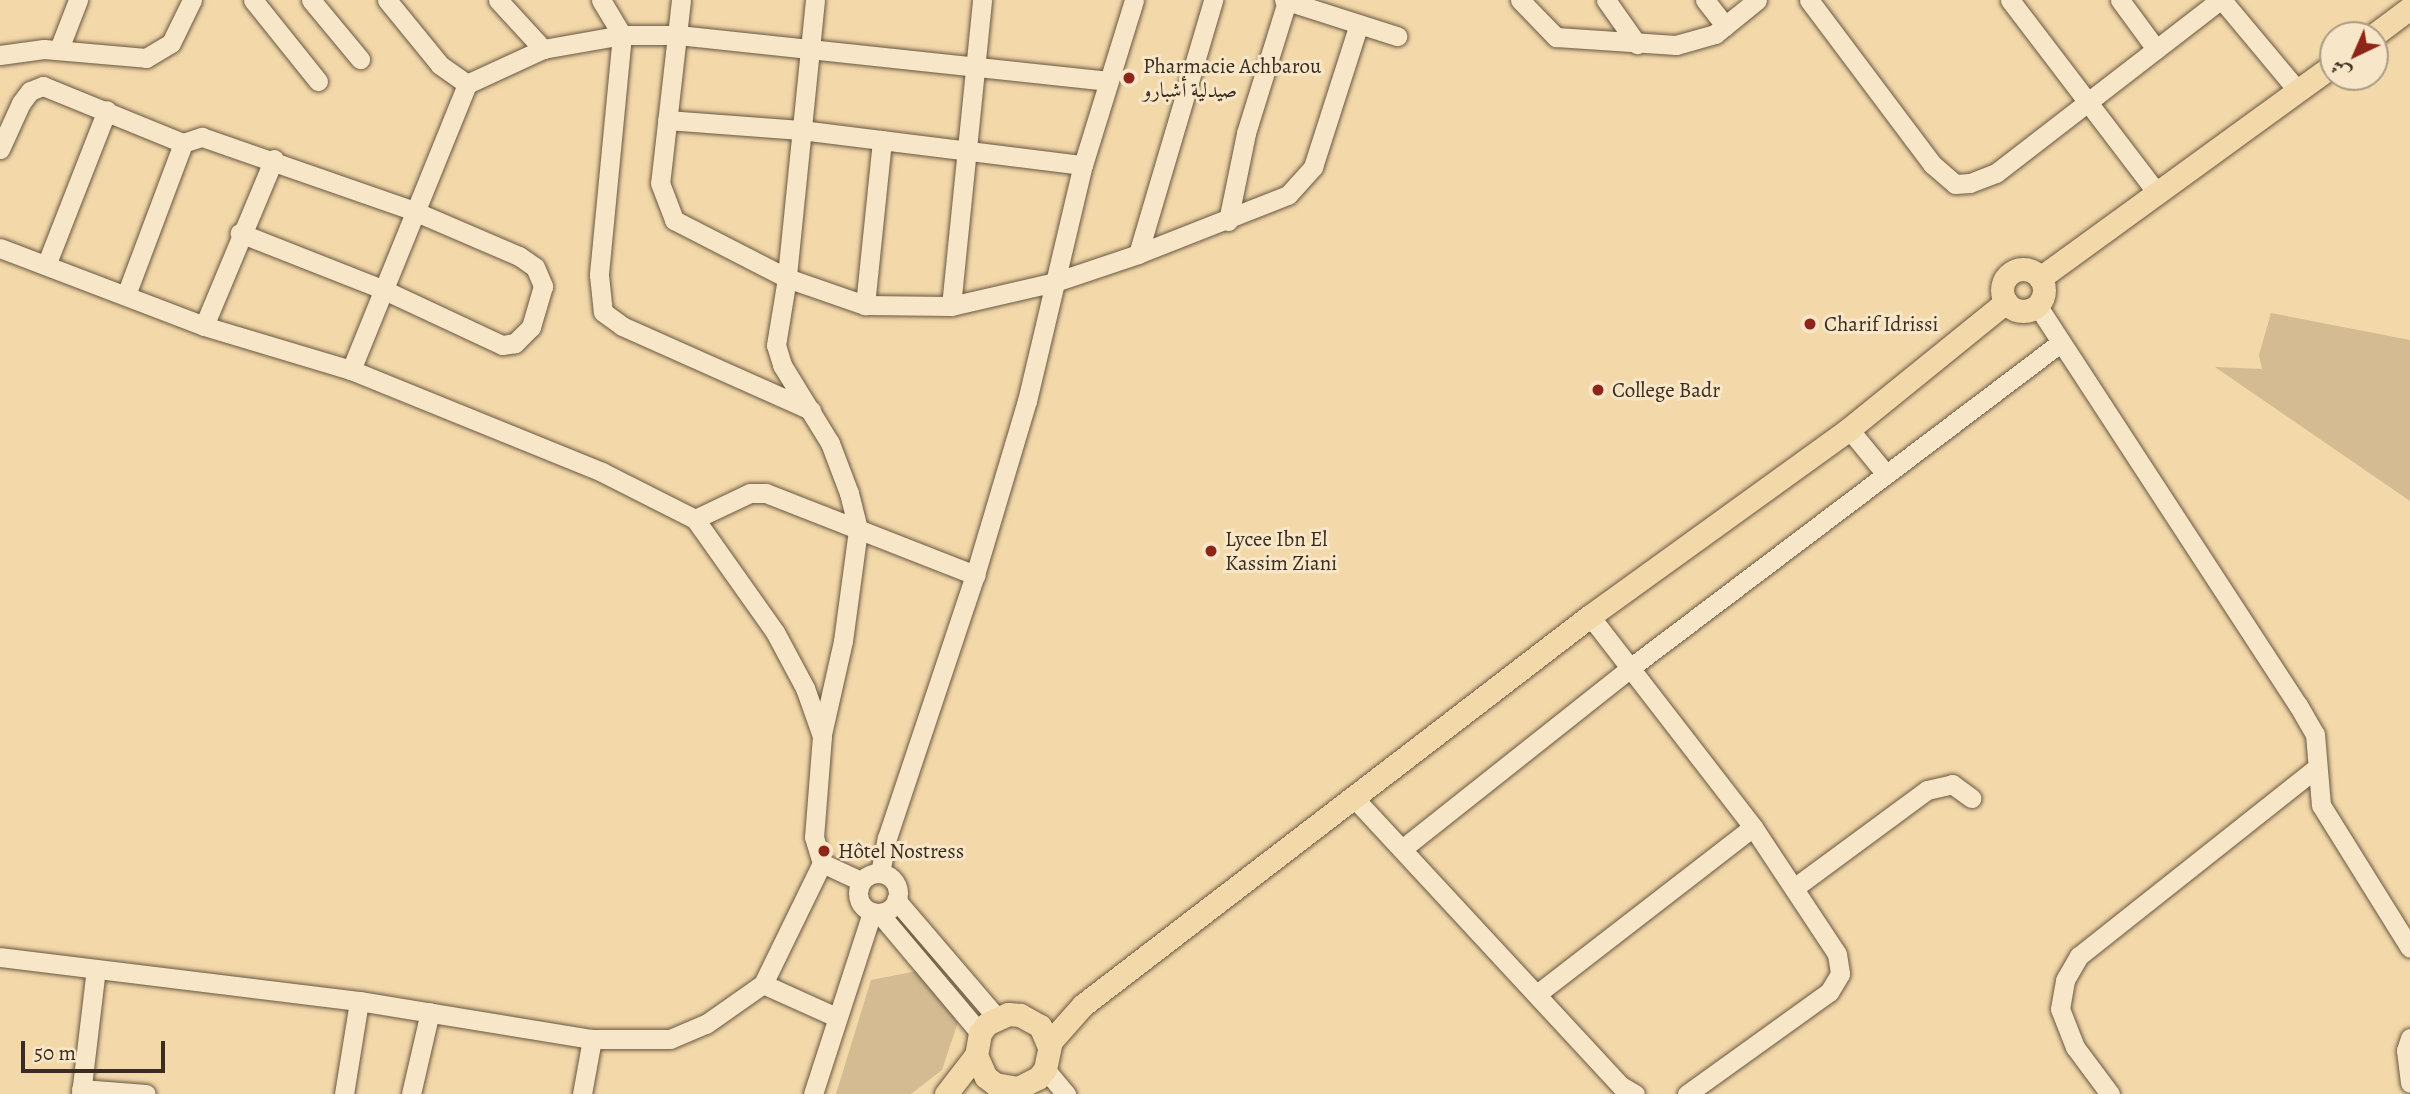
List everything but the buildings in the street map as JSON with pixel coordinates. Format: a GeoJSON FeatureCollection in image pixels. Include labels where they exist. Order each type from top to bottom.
{"type":"FeatureCollection","features":[{"type":"Feature","properties":{"kind":"main road"},"geometry":{"type":"LineString","coordinates":[[2389,24],[2410,8]]}},
{"type":"Feature","properties":{"kind":"main road"},"geometry":{"type":"LineString","coordinates":[[2040,278],[2319,75]]}},
{"type":"Feature","properties":{"kind":"main road"},"geometry":{"type":"LineString","coordinates":[[2021,269],[2040,278],[2044,292],[2037,305],[2024,311],[2006,302],[2003,288],[2008,275],[2021,269]]}},
{"type":"Feature","properties":{"kind":"main road"},"geometry":{"type":"LineString","coordinates":[[984,1035],[988,1089],[1027,1090],[1083,1005],[1356,800],[1590,616],[1849,429],[2006,302]]}},
{"type":"Feature","properties":{"kind":"main road"},"geometry":{"type":"LineString","coordinates":[[1030,1019],[1083,1005]]}},
{"type":"Feature","properties":{"kind":"main road"},"geometry":{"type":"LineString","coordinates":[[946,1094],[984,1035],[1020,1015],[1040,1026],[1047,1058]]}},
{"type":"Feature","properties":{"kind":"street"},"geometry":{"type":"LineString","coordinates":[[59,49],[78,0]]}},
{"type":"Feature","properties":{"kind":"street"},"geometry":{"type":"LineString","coordinates":[[0,55],[59,49],[126,58],[160,53],[171,43],[192,0]]}},
{"type":"Feature","properties":{"kind":"street"},"geometry":{"type":"LineString","coordinates":[[253,0],[318,81]]}},
{"type":"Feature","properties":{"kind":"street"},"geometry":{"type":"LineString","coordinates":[[310,0],[360,59]]}},
{"type":"Feature","properties":{"kind":"street"},"geometry":{"type":"LineString","coordinates":[[387,0],[440,65],[467,84]]}},
{"type":"Feature","properties":{"kind":"street"},"geometry":{"type":"LineString","coordinates":[[498,0],[543,49]]}},
{"type":"Feature","properties":{"kind":"street"},"geometry":{"type":"LineString","coordinates":[[601,0],[622,35],[599,275],[603,312],[622,326],[811,410]]}},
{"type":"Feature","properties":{"kind":"street"},"geometry":{"type":"LineString","coordinates":[[681,0],[660,183],[674,220],[787,278],[864,305],[951,306],[1055,282],[1138,254],[1288,195],[1307,178],[1359,24]]}},
{"type":"Feature","properties":{"kind":"street"},"geometry":{"type":"LineString","coordinates":[[0,957],[359,1001],[592,1040],[670,1039],[706,1024],[763,984],[822,863],[814,837],[822,736],[843,641],[858,530],[845,480],[811,410],[782,365],[776,345],[787,278],[815,0]]}},
{"type":"Feature","properties":{"kind":"street"},"geometry":{"type":"LineString","coordinates":[[951,306],[982,0]]}},
{"type":"Feature","properties":{"kind":"street"},"geometry":{"type":"LineString","coordinates":[[880,873],[887,838],[975,575],[1027,401],[1083,165],[1134,0]]}},
{"type":"Feature","properties":{"kind":"street"},"geometry":{"type":"LineString","coordinates":[[1138,254],[1213,0]]}},
{"type":"Feature","properties":{"kind":"street"},"geometry":{"type":"LineString","coordinates":[[1520,0],[1556,37],[1637,44],[1692,43],[1725,26],[1757,0]]}},
{"type":"Feature","properties":{"kind":"street"},"geometry":{"type":"LineString","coordinates":[[1606,0],[1637,44]]}},
{"type":"Feature","properties":{"kind":"street"},"geometry":{"type":"LineString","coordinates":[[1706,0],[1725,26]]}},
{"type":"Feature","properties":{"kind":"street"},"geometry":{"type":"LineString","coordinates":[[1809,0],[1932,164],[1955,184],[1970,183],[1996,173],[2221,0],[2298,91]]}},
{"type":"Feature","properties":{"kind":"street"},"geometry":{"type":"LineString","coordinates":[[2010,0],[2158,194]]}},
{"type":"Feature","properties":{"kind":"street"},"geometry":{"type":"LineString","coordinates":[[2120,0],[2157,49]]}},
{"type":"Feature","properties":{"kind":"street"},"geometry":{"type":"LineString","coordinates":[[1228,220],[1246,133],[1286,1],[1397,36]]}},
{"type":"Feature","properties":{"kind":"street"},"geometry":{"type":"LineString","coordinates":[[351,370],[467,84],[543,49],[622,35],[678,35],[1107,81]]}},
{"type":"Feature","properties":{"kind":"street"},"geometry":{"type":"LineString","coordinates":[[0,149],[21,103],[37,87],[107,110],[183,143],[202,138],[274,159],[414,211],[535,267],[543,286],[531,327],[514,343],[502,345],[382,289],[240,233]]}},
{"type":"Feature","properties":{"kind":"street"},"geometry":{"type":"LineString","coordinates":[[47,263],[107,110]]}},
{"type":"Feature","properties":{"kind":"street"},"geometry":{"type":"LineString","coordinates":[[667,120],[801,130],[1083,165]]}},
{"type":"Feature","properties":{"kind":"street"},"geometry":{"type":"LineString","coordinates":[[864,305],[882,140]]}},
{"type":"Feature","properties":{"kind":"street"},"geometry":{"type":"LineString","coordinates":[[126,295],[183,143]]}},
{"type":"Feature","properties":{"kind":"street"},"geometry":{"type":"LineString","coordinates":[[204,326],[240,233],[274,159]]}},
{"type":"Feature","properties":{"kind":"street"},"geometry":{"type":"LineString","coordinates":[[0,248],[47,263],[204,326],[351,370],[602,472],[695,519],[775,632],[805,688],[822,736]]}},
{"type":"Feature","properties":{"kind":"street"},"geometry":{"type":"LineString","coordinates":[[2037,305],[2315,734],[2321,805],[2410,948]]}},
{"type":"Feature","properties":{"kind":"street"},"geometry":{"type":"LineString","coordinates":[[1402,849],[1630,668],[2060,343]]}},
{"type":"Feature","properties":{"kind":"street"},"geometry":{"type":"LineString","coordinates":[[1849,429],[1886,474]]}},
{"type":"Feature","properties":{"kind":"street"},"geometry":{"type":"LineString","coordinates":[[695,519],[757,492],[975,575]]}},
{"type":"Feature","properties":{"kind":"street"},"geometry":{"type":"LineString","coordinates":[[1590,616],[1753,827],[1836,954],[1840,974],[1829,992],[1687,1094]]}},
{"type":"Feature","properties":{"kind":"street"},"geometry":{"type":"LineString","coordinates":[[2110,1094],[2075,1047],[2060,1009],[2065,980],[2079,956],[2316,768]]}},
{"type":"Feature","properties":{"kind":"street"},"geometry":{"type":"LineString","coordinates":[[1794,888],[1927,790],[1952,783],[1970,798]]}},
{"type":"Feature","properties":{"kind":"street"},"geometry":{"type":"LineString","coordinates":[[1356,800],[1621,1086],[1635,1094]]}},
{"type":"Feature","properties":{"kind":"street"},"geometry":{"type":"LineString","coordinates":[[1537,994],[1753,827]]}},
{"type":"Feature","properties":{"kind":"street"},"geometry":{"type":"LineString","coordinates":[[822,863],[861,881],[880,873]]}},
{"type":"Feature","properties":{"kind":"street"},"geometry":{"type":"LineString","coordinates":[[880,873],[896,886],[897,900],[984,1035]]}},
{"type":"Feature","properties":{"kind":"street"},"geometry":{"type":"LineString","coordinates":[[861,881],[858,895],[984,1035]]}},
{"type":"Feature","properties":{"kind":"street"},"geometry":{"type":"LineString","coordinates":[[813,1094],[836,1017],[876,912],[897,900]]}},
{"type":"Feature","properties":{"kind":"street"},"geometry":{"type":"LineString","coordinates":[[96,969],[81,1091],[146,1094]]}},
{"type":"Feature","properties":{"kind":"street"},"geometry":{"type":"LineString","coordinates":[[763,984],[836,1017]]}},
{"type":"Feature","properties":{"kind":"street"},"geometry":{"type":"LineString","coordinates":[[345,1094],[359,1001]]}},
{"type":"Feature","properties":{"kind":"street"},"geometry":{"type":"LineString","coordinates":[[411,1094],[429,1012]]}},
{"type":"Feature","properties":{"kind":"street"},"geometry":{"type":"LineString","coordinates":[[2410,1038],[2406,1050],[2410,1083]]}},
{"type":"Feature","properties":{"kind":"street"},"geometry":{"type":"LineString","coordinates":[[582,1094],[592,1040]]}},
{"type":"Feature","properties":{"kind":"street"},"geometry":{"type":"LineString","coordinates":[[1047,1058],[1066,1094]]}},
{"type":"Feature","properties":{"kind":"shaded area"},"geometry":{"type":"Polygon","coordinates":[[[2271,313],[2410,340],[2410,501],[2215,367],[2262,369],[2259,355],[2271,313]]]}},
{"type":"Feature","properties":{"kind":"shaded area"},"geometry":{"type":"Polygon","coordinates":[[[917,971],[958,1022],[942,1070],[911,1094],[836,1094],[871,980],[917,971]]]}},
{"type":"Feature","properties":{"kind":"place","name":"Pharmacie Achbarou صيدلية أشبارو"},"geometry":{"type":"Point","coordinates":[1129,78]}},
{"type":"Feature","properties":{"kind":"place","name":"Charif Idrissi"},"geometry":{"type":"Point","coordinates":[1810,324]}},
{"type":"Feature","properties":{"kind":"place","name":"College Badr"},"geometry":{"type":"Point","coordinates":[1598,390]}},
{"type":"Feature","properties":{"kind":"place","name":"Lycee Ibn El Kassim Ziani"},"geometry":{"type":"Point","coordinates":[1211,551]}},
{"type":"Feature","properties":{"kind":"place","name":"Hôtel Nostress"},"geometry":{"type":"Point","coordinates":[824,851]}}]}
